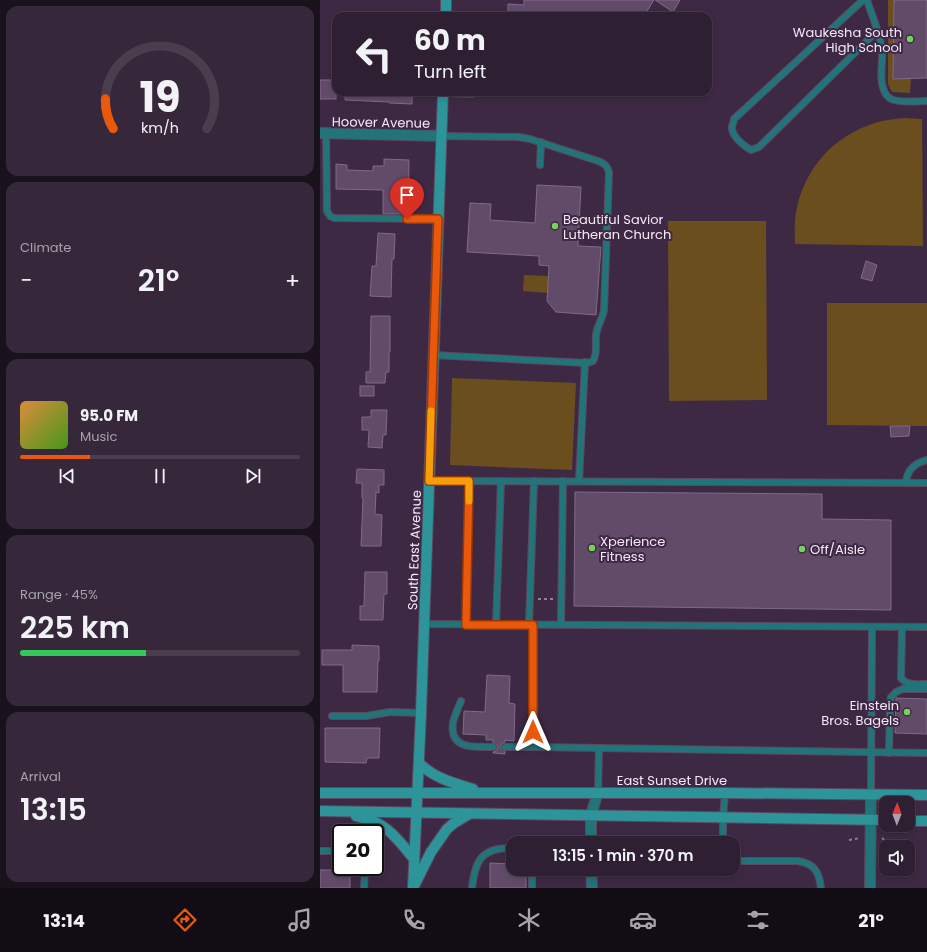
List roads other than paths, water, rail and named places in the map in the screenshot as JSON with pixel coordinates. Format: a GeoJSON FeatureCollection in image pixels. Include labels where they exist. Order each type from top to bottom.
{"type":"FeatureCollection","features":[{"type":"Feature","properties":{"kind":"main road"},"geometry":{"type":"LineString","coordinates":[[446,0],[446,12]]}},
{"type":"Feature","properties":{"kind":"main road","name":"South East Avenue"},"geometry":{"type":"LineString","coordinates":[[413,888],[418,793],[443,96]]}},
{"type":"Feature","properties":{"kind":"main road"},"geometry":{"type":"LineString","coordinates":[[419,763],[427,771],[452,783],[485,792]]}},
{"type":"Feature","properties":{"kind":"main road","name":"East Sunset Drive"},"geometry":{"type":"LineString","coordinates":[[320,794],[598,792],[927,795]]}},
{"type":"Feature","properties":{"kind":"main road"},"geometry":{"type":"LineString","coordinates":[[322,811],[879,820]]}},
{"type":"Feature","properties":{"kind":"main road"},"geometry":{"type":"LineString","coordinates":[[322,811],[366,818],[382,825],[395,837],[414,859]]}},
{"type":"Feature","properties":{"kind":"main road"},"geometry":{"type":"LineString","coordinates":[[413,888],[431,852],[447,828],[469,814]]}},
{"type":"Feature","properties":{"kind":"main road"},"geometry":{"type":"LineString","coordinates":[[915,821],[927,821]]}},
{"type":"Feature","properties":{"kind":"street","name":"Hoover Avenue"},"geometry":{"type":"LineString","coordinates":[[323,133],[441,136]]}},
{"type":"Feature","properties":{"kind":"street"},"geometry":{"type":"LineString","coordinates":[[591,836],[591,815],[598,792]]}},
{"type":"Feature","properties":{"kind":"street"},"geometry":{"type":"LineString","coordinates":[[870,888],[871,794]]}},
{"type":"Feature","properties":{"kind":"street"},"geometry":{"type":"LineString","coordinates":[[591,876],[592,888]]}},
{"type":"Feature","properties":{"kind":"lane"},"geometry":{"type":"LineString","coordinates":[[864,0],[734,120],[732,127],[734,135],[750,150],[759,147],[877,31]]}},
{"type":"Feature","properties":{"kind":"lane"},"geometry":{"type":"LineString","coordinates":[[867,0],[882,50],[881,78],[885,94],[891,99],[897,101],[927,101]]}},
{"type":"Feature","properties":{"kind":"lane"},"geometry":{"type":"LineString","coordinates":[[323,133],[327,211],[330,216],[334,218],[438,219]]}},
{"type":"Feature","properties":{"kind":"lane"},"geometry":{"type":"LineString","coordinates":[[433,355],[585,362],[593,361],[596,354],[597,330],[604,310],[609,173],[606,165],[541,142],[519,137],[441,136]]}},
{"type":"Feature","properties":{"kind":"lane"},"geometry":{"type":"LineString","coordinates":[[540,165],[541,142]]}},
{"type":"Feature","properties":{"kind":"lane"},"geometry":{"type":"LineString","coordinates":[[579,481],[585,362]]}},
{"type":"Feature","properties":{"kind":"lane"},"geometry":{"type":"LineString","coordinates":[[906,483],[907,476],[915,464],[927,460]]}},
{"type":"Feature","properties":{"kind":"lane"},"geometry":{"type":"LineString","coordinates":[[429,481],[927,483]]}},
{"type":"Feature","properties":{"kind":"lane"},"geometry":{"type":"LineString","coordinates":[[466,625],[469,481]]}},
{"type":"Feature","properties":{"kind":"lane"},"geometry":{"type":"LineString","coordinates":[[496,625],[501,481]]}},
{"type":"Feature","properties":{"kind":"lane"},"geometry":{"type":"LineString","coordinates":[[533,747],[530,598],[534,481]]}},
{"type":"Feature","properties":{"kind":"lane"},"geometry":{"type":"LineString","coordinates":[[561,625],[563,481]]}},
{"type":"Feature","properties":{"kind":"lane"},"geometry":{"type":"LineString","coordinates":[[424,624],[927,627]]}},
{"type":"Feature","properties":{"kind":"lane"},"geometry":{"type":"LineString","coordinates":[[871,794],[872,627]]}},
{"type":"Feature","properties":{"kind":"lane"},"geometry":{"type":"LineString","coordinates":[[902,627],[901,678],[903,681],[908,683],[927,684]]}},
{"type":"Feature","properties":{"kind":"lane"},"geometry":{"type":"LineString","coordinates":[[889,753],[890,701],[893,694],[903,689],[927,689]]}},
{"type":"Feature","properties":{"kind":"lane"},"geometry":{"type":"LineString","coordinates":[[461,701],[454,721],[453,732],[457,741],[460,744],[467,746],[493,747]]}},
{"type":"Feature","properties":{"kind":"lane"},"geometry":{"type":"LineString","coordinates":[[332,716],[366,716],[390,712],[421,713]]}},
{"type":"Feature","properties":{"kind":"lane"},"geometry":{"type":"LineString","coordinates":[[505,747],[927,753]]}},
{"type":"Feature","properties":{"kind":"lane"},"geometry":{"type":"LineString","coordinates":[[598,792],[599,748]]}},
{"type":"Feature","properties":{"kind":"lane"},"geometry":{"type":"LineString","coordinates":[[723,836],[725,793]]}},
{"type":"Feature","properties":{"kind":"lane"},"geometry":{"type":"LineString","coordinates":[[472,888],[477,866],[484,854],[496,849],[506,848]]}},
{"type":"Feature","properties":{"kind":"lane"},"geometry":{"type":"LineString","coordinates":[[320,851],[332,851]]}},
{"type":"Feature","properties":{"kind":"lane"},"geometry":{"type":"LineString","coordinates":[[740,861],[798,861],[805,863],[812,866],[817,871],[820,879],[820,888]]}},
{"type":"Feature","properties":{"kind":"lane"},"geometry":{"type":"LineString","coordinates":[[364,888],[365,876]]}},
{"type":"Feature","properties":{"kind":"lane"},"geometry":{"type":"LineString","coordinates":[[532,888],[533,876]]}},
{"type":"Feature","properties":{"kind":"place","name":"Waukesha South High School"},"geometry":{"type":"Point","coordinates":[910,39]}},
{"type":"Feature","properties":{"kind":"place","name":"Beautiful Savior Lutheran Church"},"geometry":{"type":"Point","coordinates":[555,226]}},
{"type":"Feature","properties":{"kind":"place","name":"Xperience Fitness"},"geometry":{"type":"Point","coordinates":[592,548]}},
{"type":"Feature","properties":{"kind":"place","name":"Off/Aisle"},"geometry":{"type":"Point","coordinates":[802,549]}},
{"type":"Feature","properties":{"kind":"place","name":"Einstein Bros. Bagels"},"geometry":{"type":"Point","coordinates":[907,712]}}]}
